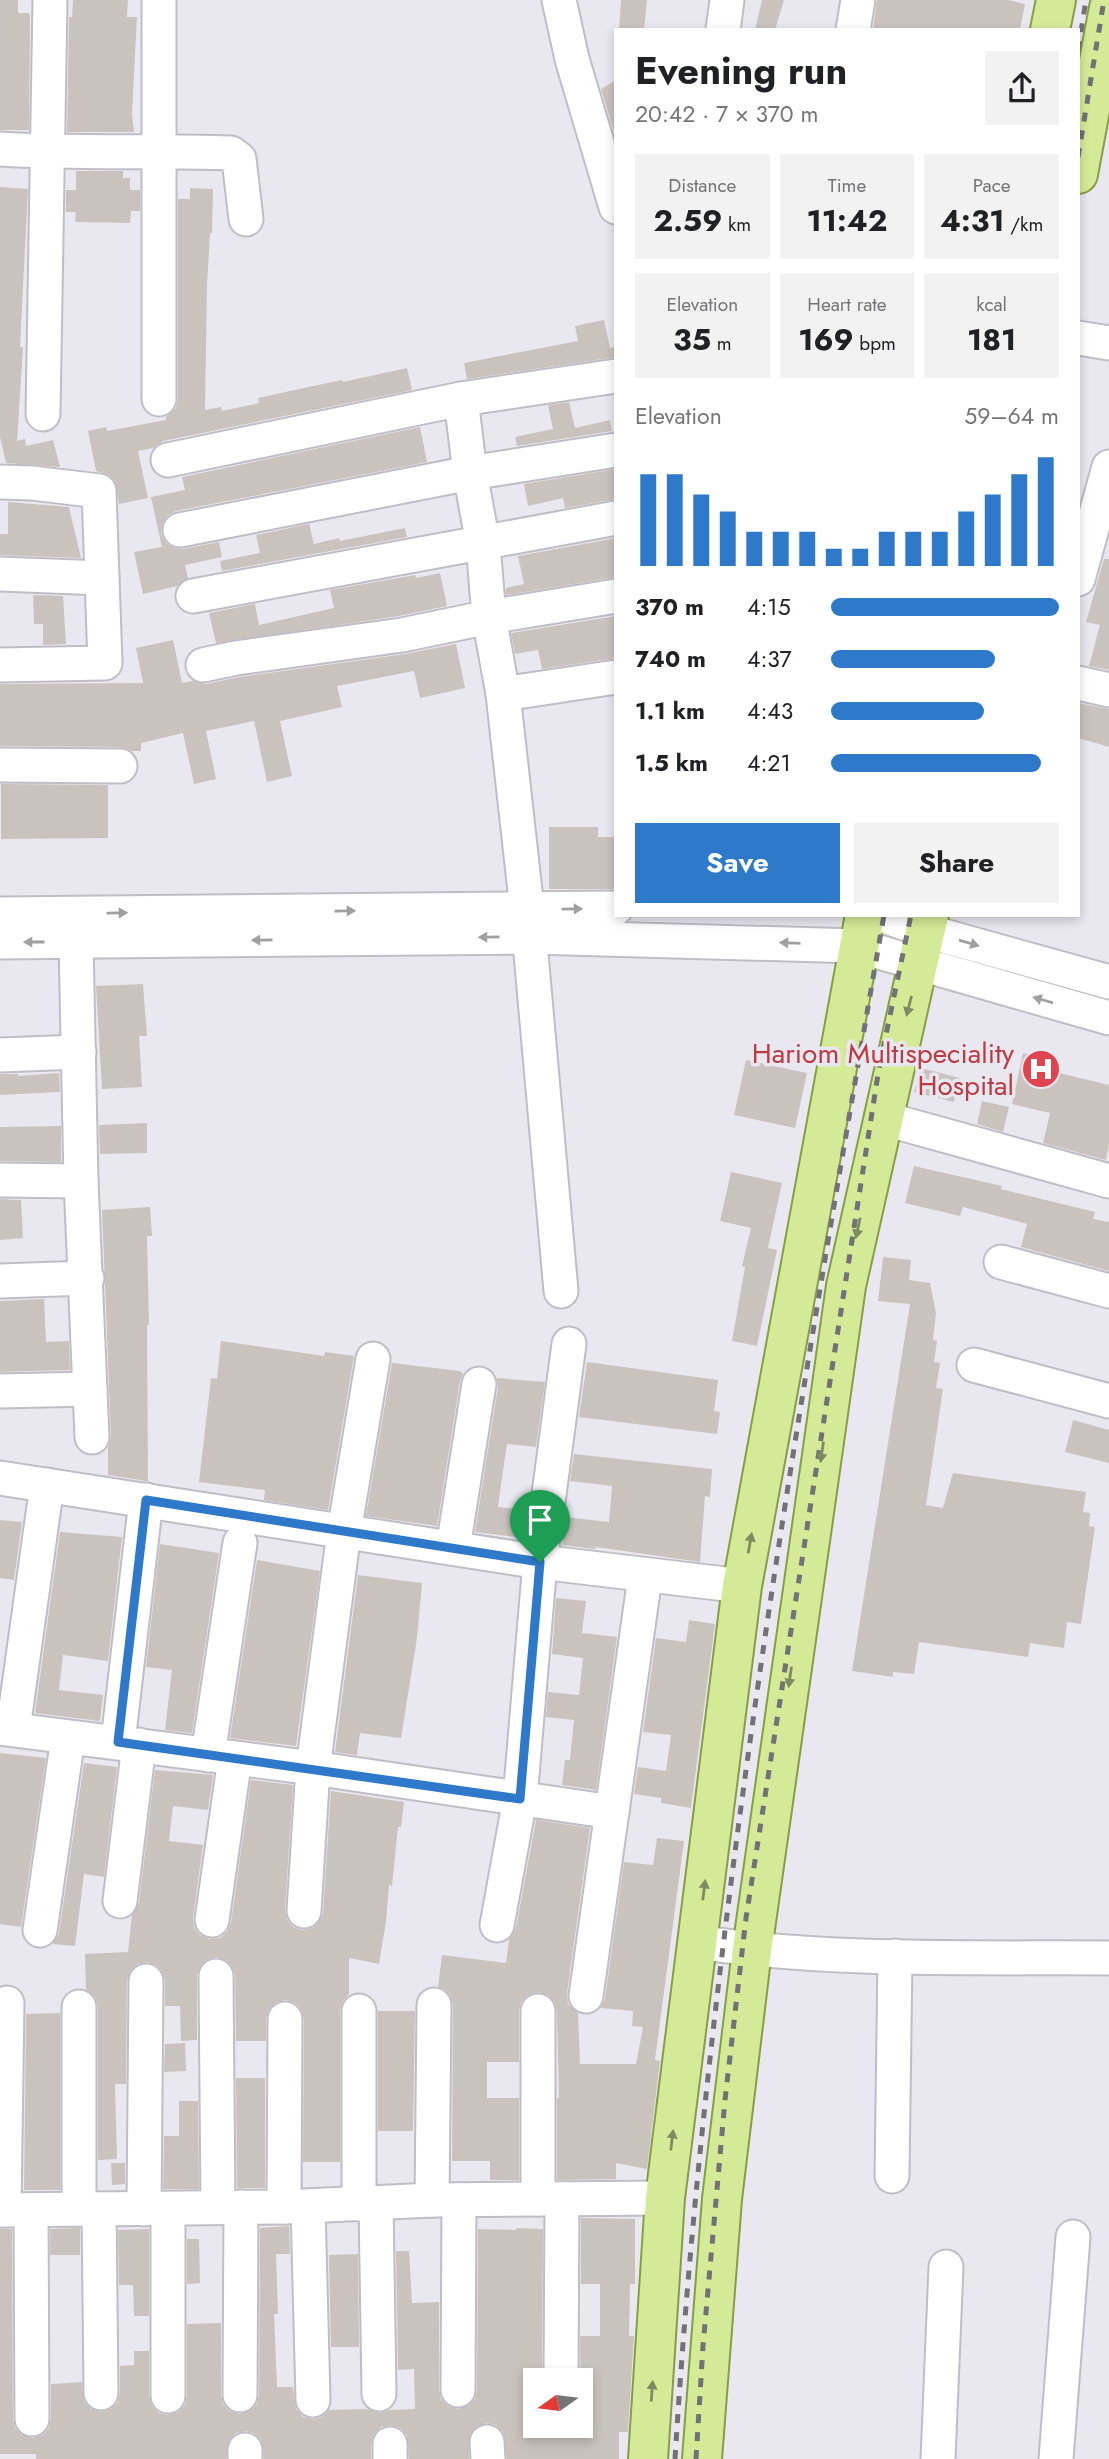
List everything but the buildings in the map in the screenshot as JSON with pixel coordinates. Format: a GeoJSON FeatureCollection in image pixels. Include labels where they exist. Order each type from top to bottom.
{"type":"FeatureCollection","features":[{"type":"Feature","properties":{"kind":"main road"},"geometry":{"type":"LineString","coordinates":[[1050,28],[1056,0]]}},
{"type":"Feature","properties":{"kind":"main road"},"geometry":{"type":"LineString","coordinates":[[1080,163],[1109,8]]}},
{"type":"Feature","properties":{"kind":"main road"},"geometry":{"type":"LineString","coordinates":[[648,2459],[665,2198],[742,1586],[862,931]]}},
{"type":"Feature","properties":{"kind":"main road"},"geometry":{"type":"LineString","coordinates":[[702,2459],[722,2199],[752,1950],[846,1286],[925,937]]}},
{"type":"Feature","properties":{"kind":"street"},"geometry":{"type":"LineString","coordinates":[[43,414],[50,0]]}},
{"type":"Feature","properties":{"kind":"street"},"geometry":{"type":"LineString","coordinates":[[159,0],[159,399]]}},
{"type":"Feature","properties":{"kind":"street"},"geometry":{"type":"LineString","coordinates":[[559,0],[572,60],[614,199]]}},
{"type":"Feature","properties":{"kind":"street"},"geometry":{"type":"LineString","coordinates":[[723,28],[727,0]]}},
{"type":"Feature","properties":{"kind":"street"},"geometry":{"type":"LineString","coordinates":[[853,28],[858,0]]}},
{"type":"Feature","properties":{"kind":"street"},"geometry":{"type":"LineString","coordinates":[[0,149],[47,152],[160,150],[231,153],[239,159],[246,219]]}},
{"type":"Feature","properties":{"kind":"street"},"geometry":{"type":"LineString","coordinates":[[1080,338],[1109,343]]}},
{"type":"Feature","properties":{"kind":"street"},"geometry":{"type":"LineString","coordinates":[[168,460],[461,399],[614,376]]}},
{"type":"Feature","properties":{"kind":"street"},"geometry":{"type":"LineString","coordinates":[[461,399],[470,473],[483,544],[489,617],[503,694],[529,923],[561,1291]]}},
{"type":"Feature","properties":{"kind":"street"},"geometry":{"type":"LineString","coordinates":[[180,530],[470,473],[614,450]]}},
{"type":"Feature","properties":{"kind":"street"},"geometry":{"type":"LineString","coordinates":[[1090,567],[1109,467]]}},
{"type":"Feature","properties":{"kind":"street"},"geometry":{"type":"LineString","coordinates":[[0,482],[99,491],[105,663],[0,665]]}},
{"type":"Feature","properties":{"kind":"street"},"geometry":{"type":"LineString","coordinates":[[193,596],[614,518]]}},
{"type":"Feature","properties":{"kind":"street"},"geometry":{"type":"LineString","coordinates":[[0,574],[102,578]]}},
{"type":"Feature","properties":{"kind":"street"},"geometry":{"type":"LineString","coordinates":[[203,665],[402,635],[614,596]]}},
{"type":"Feature","properties":{"kind":"street"},"geometry":{"type":"LineString","coordinates":[[503,694],[614,677]]}},
{"type":"Feature","properties":{"kind":"street"},"geometry":{"type":"LineString","coordinates":[[1080,683],[1109,690]]}},
{"type":"Feature","properties":{"kind":"street"},"geometry":{"type":"LineString","coordinates":[[0,765],[120,766]]}},
{"type":"Feature","properties":{"kind":"street"},"geometry":{"type":"LineString","coordinates":[[0,942],[76,942],[529,923],[614,908]]}},
{"type":"Feature","properties":{"kind":"street"},"geometry":{"type":"LineString","coordinates":[[0,914],[862,931],[925,937],[1109,982]]}},
{"type":"Feature","properties":{"kind":"street"},"geometry":{"type":"LineString","coordinates":[[885,917],[1109,1018]]}},
{"type":"Feature","properties":{"kind":"street"},"geometry":{"type":"LineString","coordinates":[[76,942],[81,1181],[92,1437]]}},
{"type":"Feature","properties":{"kind":"street"},"geometry":{"type":"LineString","coordinates":[[0,1055],[79,1052]]}},
{"type":"Feature","properties":{"kind":"street"},"geometry":{"type":"LineString","coordinates":[[882,1118],[1109,1181]]}},
{"type":"Feature","properties":{"kind":"street"},"geometry":{"type":"LineString","coordinates":[[0,1180],[81,1181]]}},
{"type":"Feature","properties":{"kind":"street"},"geometry":{"type":"LineString","coordinates":[[1001,1262],[1109,1292]]}},
{"type":"Feature","properties":{"kind":"street"},"geometry":{"type":"LineString","coordinates":[[0,1281],[87,1278]]}},
{"type":"Feature","properties":{"kind":"street"},"geometry":{"type":"LineString","coordinates":[[497,1925],[520,1799],[540,1562],[569,1344]]}},
{"type":"Feature","properties":{"kind":"street"},"geometry":{"type":"LineString","coordinates":[[304,1911],[313,1768],[344,1532],[373,1359]]}},
{"type":"Feature","properties":{"kind":"street"},"geometry":{"type":"LineString","coordinates":[[974,1365],[1109,1401]]}},
{"type":"Feature","properties":{"kind":"street"},"geometry":{"type":"LineString","coordinates":[[453,1548],[479,1384]]}},
{"type":"Feature","properties":{"kind":"street"},"geometry":{"type":"LineString","coordinates":[[0,1391],[90,1389]]}},
{"type":"Feature","properties":{"kind":"street"},"geometry":{"type":"LineString","coordinates":[[0,1478],[540,1562],[742,1586]]}},
{"type":"Feature","properties":{"kind":"street"},"geometry":{"type":"LineString","coordinates":[[47,1485],[6,1728],[313,1768],[612,1812]]}},
{"type":"Feature","properties":{"kind":"street"},"geometry":{"type":"LineString","coordinates":[[129,1744],[146,1500]]}},
{"type":"Feature","properties":{"kind":"street"},"geometry":{"type":"LineString","coordinates":[[212,1920],[222,1756],[240,1543]]}},
{"type":"Feature","properties":{"kind":"street"},"geometry":{"type":"LineString","coordinates":[[586,1996],[643,1591]]}},
{"type":"Feature","properties":{"kind":"street"},"geometry":{"type":"LineString","coordinates":[[40,1930],[68,1738]]}},
{"type":"Feature","properties":{"kind":"street"},"geometry":{"type":"LineString","coordinates":[[120,1901],[140,1750],[129,1744]]}},
{"type":"Feature","properties":{"kind":"street"},"geometry":{"type":"LineString","coordinates":[[697,1942],[752,1950],[895,1956],[1109,1958]]}},
{"type":"Feature","properties":{"kind":"street"},"geometry":{"type":"LineString","coordinates":[[892,2176],[895,1956]]}},
{"type":"Feature","properties":{"kind":"street"},"geometry":{"type":"LineString","coordinates":[[216,1976],[240,2395]]}},
{"type":"Feature","properties":{"kind":"street"},"geometry":{"type":"LineString","coordinates":[[146,1981],[156,2208],[169,2396]]}},
{"type":"Feature","properties":{"kind":"street"},"geometry":{"type":"LineString","coordinates":[[8,2003],[11,2210],[32,2419]]}},
{"type":"Feature","properties":{"kind":"street"},"geometry":{"type":"LineString","coordinates":[[434,2005],[458,2390]]}},
{"type":"Feature","properties":{"kind":"street"},"geometry":{"type":"LineString","coordinates":[[79,2007],[101,2393]]}},
{"type":"Feature","properties":{"kind":"street"},"geometry":{"type":"LineString","coordinates":[[359,2011],[379,2394]]}},
{"type":"Feature","properties":{"kind":"street"},"geometry":{"type":"LineString","coordinates":[[538,2011],[560,2368]]}},
{"type":"Feature","properties":{"kind":"street"},"geometry":{"type":"LineString","coordinates":[[285,2019],[296,2206],[313,2400]]}},
{"type":"Feature","properties":{"kind":"street"},"geometry":{"type":"LineString","coordinates":[[11,2210],[665,2198]]}},
{"type":"Feature","properties":{"kind":"street"},"geometry":{"type":"LineString","coordinates":[[1056,2459],[1073,2237]]}},
{"type":"Feature","properties":{"kind":"street"},"geometry":{"type":"LineString","coordinates":[[939,2459],[946,2267]]}},
{"type":"Feature","properties":{"kind":"railway"},"geometry":{"type":"LineString","coordinates":[[1080,38],[1086,0]]}},
{"type":"Feature","properties":{"kind":"railway"},"geometry":{"type":"LineString","coordinates":[[1080,145],[1104,0]]}},
{"type":"Feature","properties":{"kind":"railway"},"geometry":{"type":"LineString","coordinates":[[675,2459],[709,2071],[758,1684],[818,1299],[884,917]]}},
{"type":"Feature","properties":{"kind":"railway"},"geometry":{"type":"LineString","coordinates":[[696,2459],[703,2346],[725,2100],[746,1918],[879,1068],[911,917]]}},
{"type":"Feature","properties":{"kind":"place","name":"Hariom Multispeciality Hospital"},"geometry":{"type":"Point","coordinates":[1041,1069]}},
{"type":"Feature","properties":{"kind":"route"},"geometry":{"type":"LineString","coordinates":[[146,1500],[540,1562],[520,1799],[118,1742],[146,1500]]}}]}
